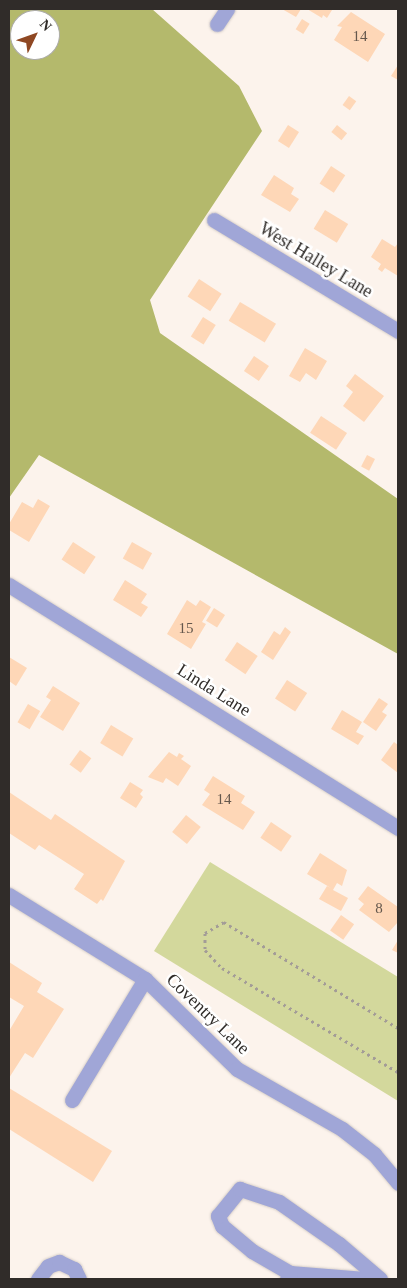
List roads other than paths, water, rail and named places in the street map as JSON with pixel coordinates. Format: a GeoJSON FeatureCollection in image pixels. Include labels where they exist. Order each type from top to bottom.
{"type":"FeatureCollection","features":[{"type":"Feature","properties":{"kind":"street"},"geometry":{"type":"LineString","coordinates":[[217,24],[227,9]]}},
{"type":"Feature","properties":{"kind":"street","name":"West Halley Lane"},"geometry":{"type":"LineString","coordinates":[[214,220],[398,331]]}},
{"type":"Feature","properties":{"kind":"street","name":"Linda Lane"},"geometry":{"type":"LineString","coordinates":[[9,585],[398,828]]}},
{"type":"Feature","properties":{"kind":"street","name":"Coventry Lane"},"geometry":{"type":"LineString","coordinates":[[9,895],[145,979],[237,1069],[342,1129],[374,1154],[398,1183]]}},
{"type":"Feature","properties":{"kind":"street"},"geometry":{"type":"LineString","coordinates":[[72,1100],[145,979]]}},
{"type":"Feature","properties":{"kind":"street"},"geometry":{"type":"LineString","coordinates":[[366,1279],[288,1276],[252,1251],[222,1226],[218,1216],[240,1190],[279,1202],[340,1244],[380,1279]]}},
{"type":"Feature","properties":{"kind":"street"},"geometry":{"type":"LineString","coordinates":[[38,1279],[48,1266],[59,1262],[74,1269],[79,1279]]}}]}
